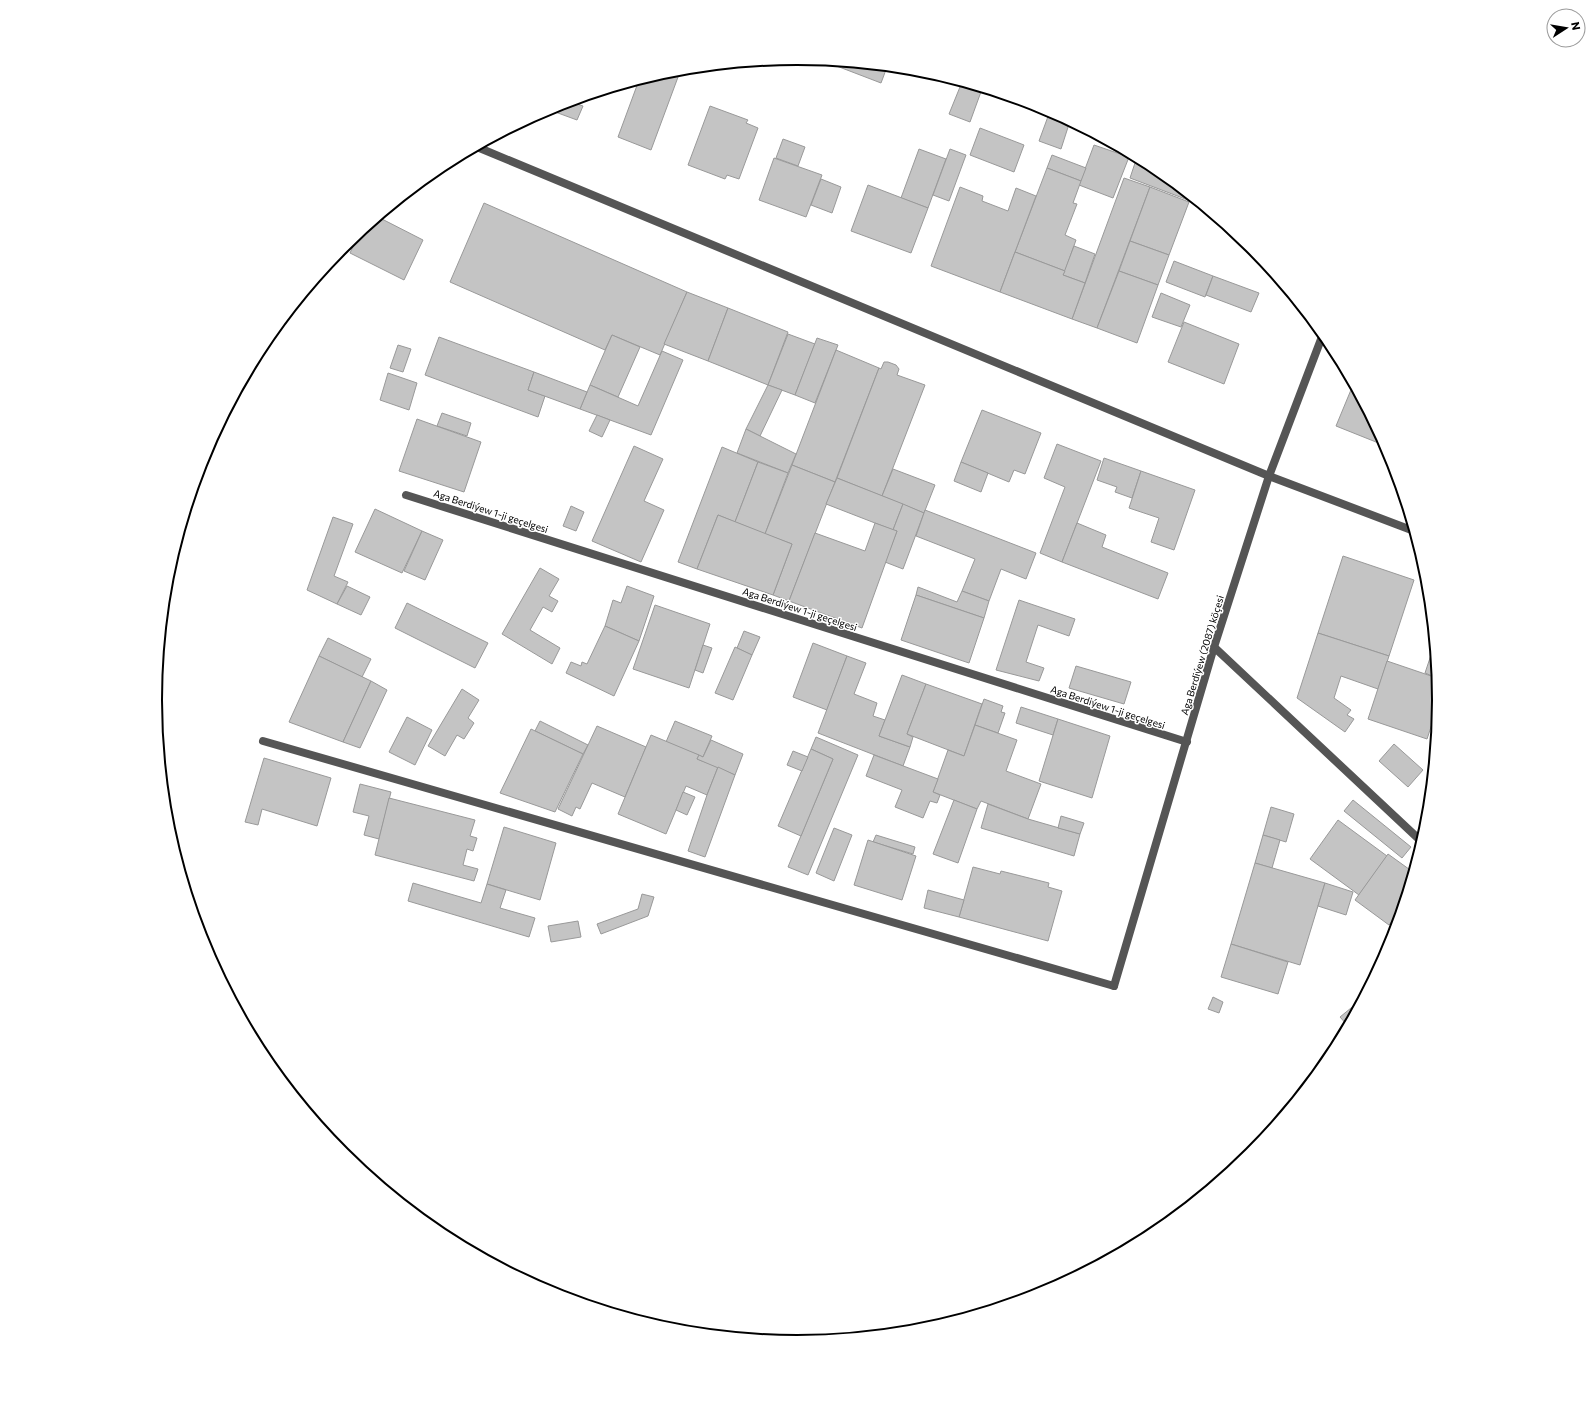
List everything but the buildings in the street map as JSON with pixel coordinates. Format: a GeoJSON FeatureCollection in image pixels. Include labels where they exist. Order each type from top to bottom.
{"type":"FeatureCollection","features":[{"type":"Feature","properties":{"kind":"street"},"geometry":{"type":"LineString","coordinates":[[481,149],[1269,476],[1409,529]]}},
{"type":"Feature","properties":{"kind":"street","name":"Aga Berdiýew (2087) köçesi"},"geometry":{"type":"LineString","coordinates":[[264,741],[1114,986],[1214,647],[1269,476],[1320,341]]}},
{"type":"Feature","properties":{"kind":"street","name":"Aga Berdiýew 1-ji geçelgesi"},"geometry":{"type":"LineString","coordinates":[[406,495],[1187,742]]}},
{"type":"Feature","properties":{"kind":"street"},"geometry":{"type":"LineString","coordinates":[[1214,647],[1417,837]]}}]}
